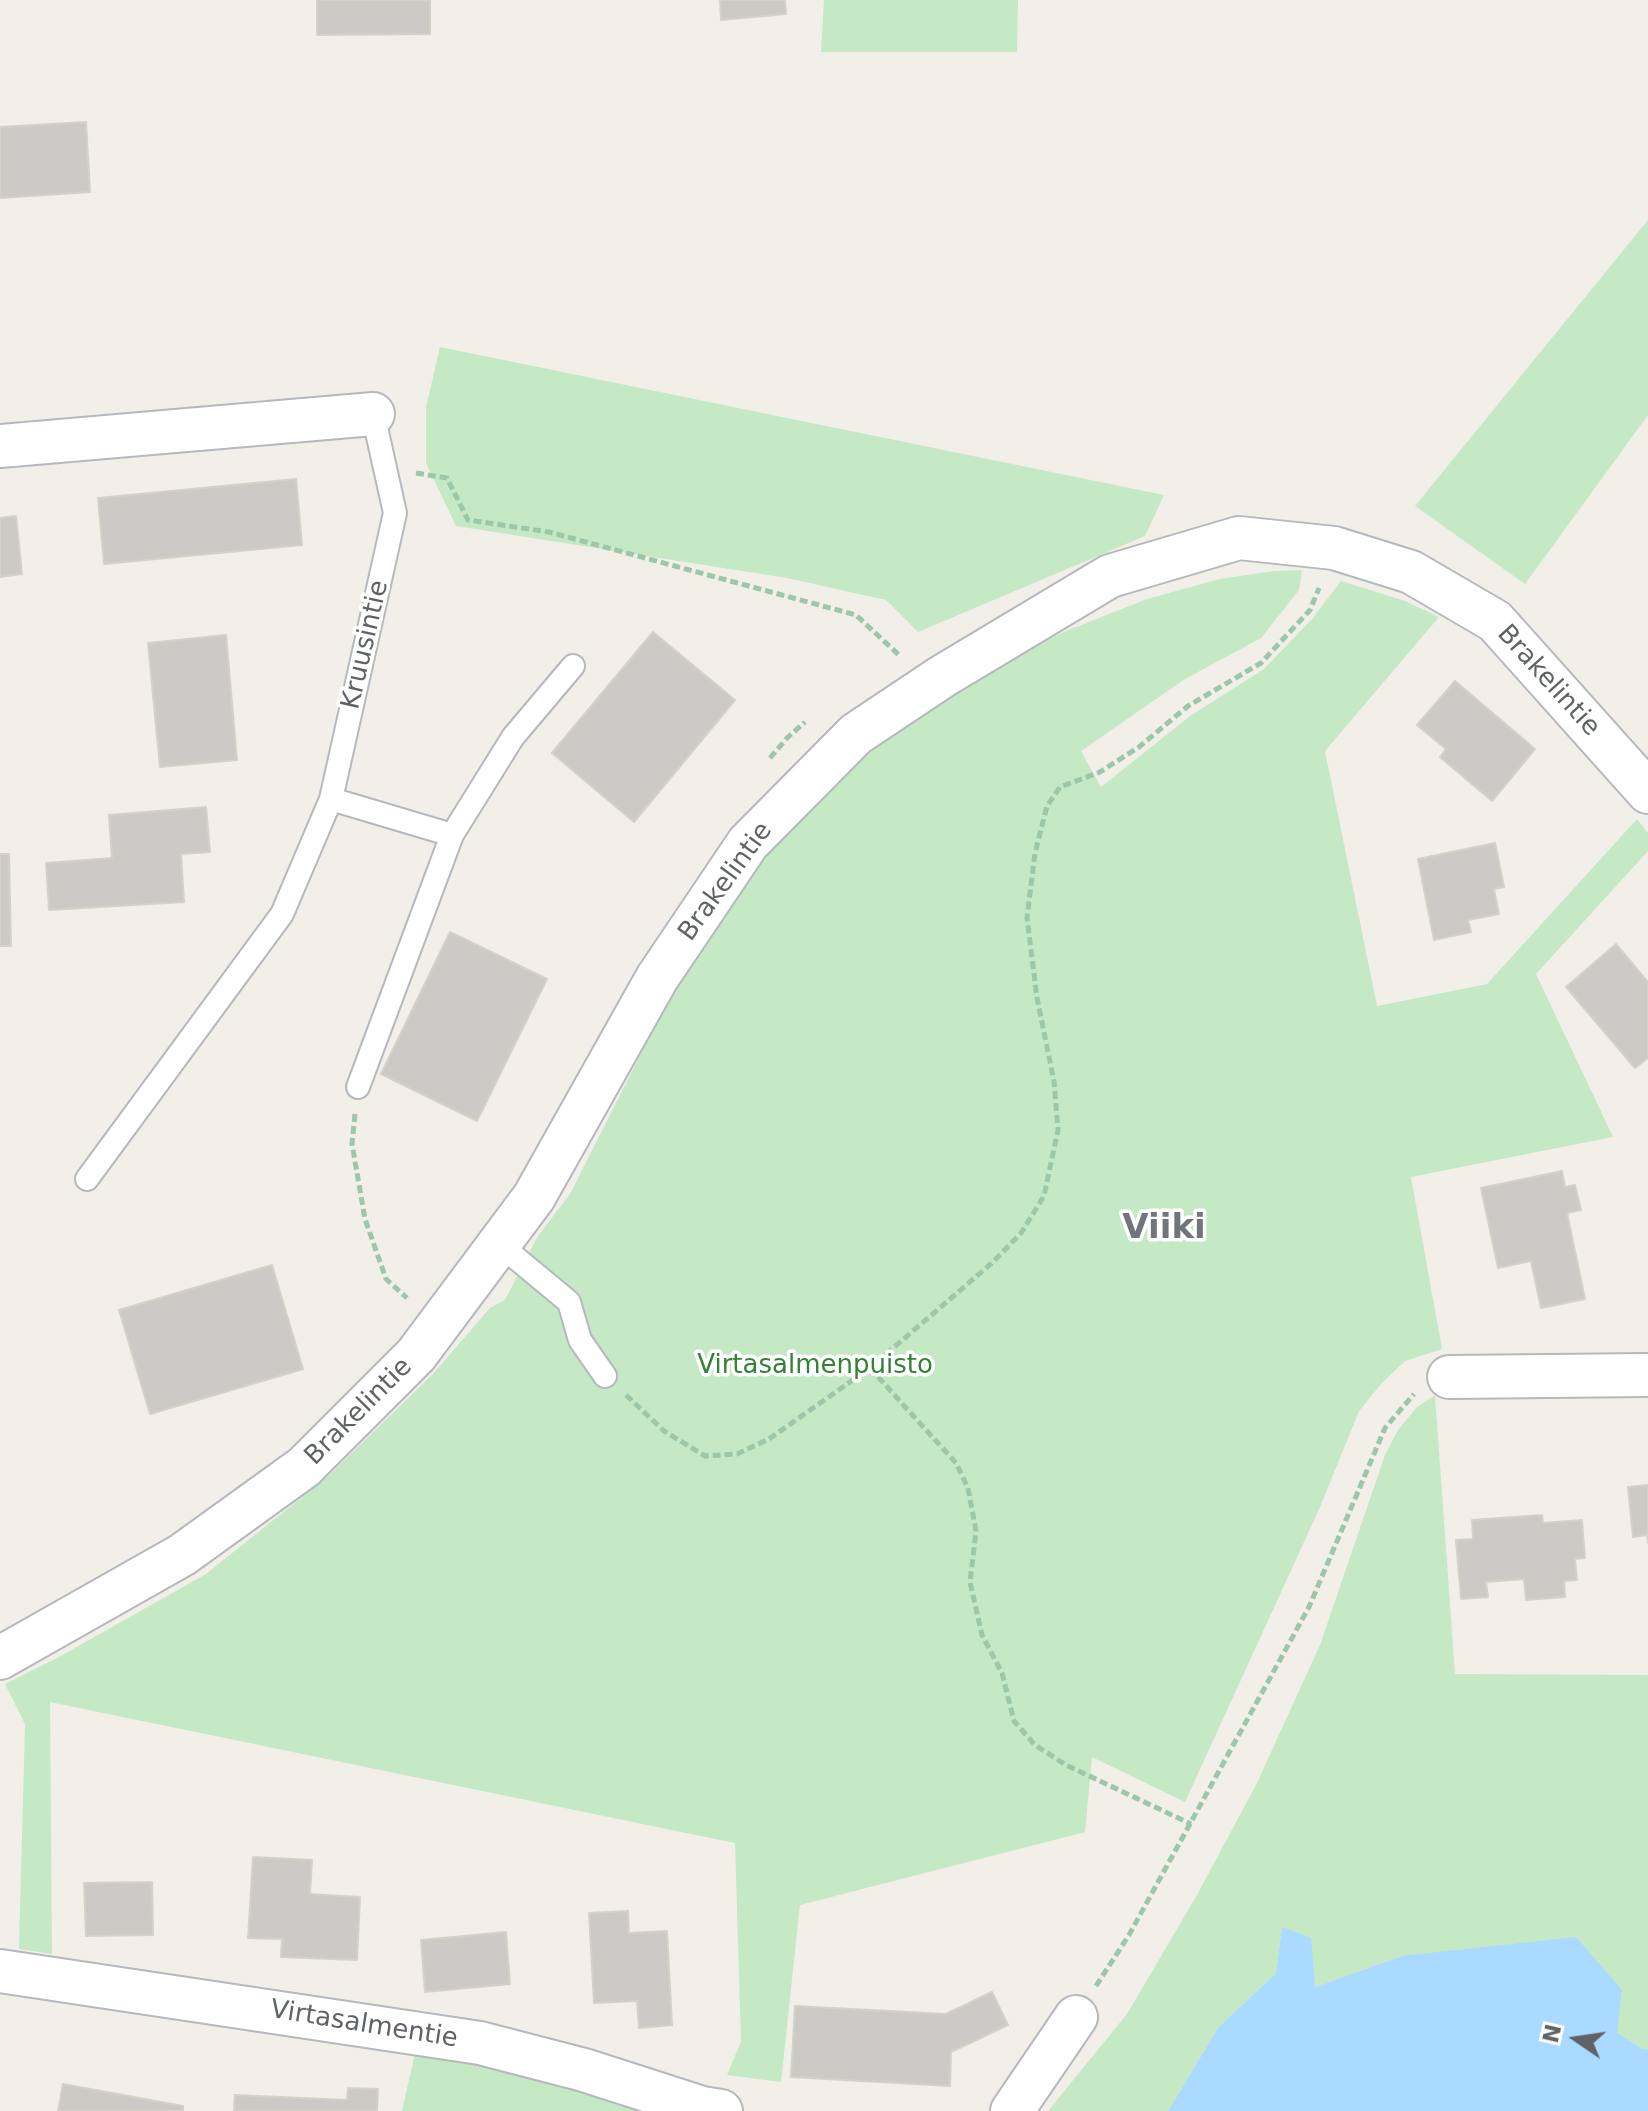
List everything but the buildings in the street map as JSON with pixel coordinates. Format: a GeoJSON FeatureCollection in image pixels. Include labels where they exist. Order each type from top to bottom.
{"type":"FeatureCollection","features":[{"type":"Feature","properties":{"kind":"street","name":"Kruusintie"},"geometry":{"type":"LineString","coordinates":[[0,446],[373,414]]}},
{"type":"Feature","properties":{"kind":"street","name":"Brakelintie"},"geometry":{"type":"LineString","coordinates":[[0,1658],[182,1555],[304,1467],[416,1355],[534,1197],[657,978],[748,843],[856,734],[1110,576],[1239,538],[1334,548],[1411,572],[1495,621],[1647,787]]}},
{"type":"Feature","properties":{"kind":"street"},"geometry":{"type":"LineString","coordinates":[[1449,1377],[1648,1375]]}},
{"type":"Feature","properties":{"kind":"street","name":"Virtasalmentie"},"geometry":{"type":"LineString","coordinates":[[0,1971],[480,2043],[721,2111]]}},
{"type":"Feature","properties":{"kind":"street"},"geometry":{"type":"LineString","coordinates":[[1012,2111],[1076,2017]]}},
{"type":"Feature","properties":{"kind":"lane","name":"Kruusintie"},"geometry":{"type":"LineString","coordinates":[[87,1179],[282,914],[331,799],[395,513],[373,414]]}},
{"type":"Feature","properties":{"kind":"lane"},"geometry":{"type":"LineString","coordinates":[[358,1087],[452,835],[513,737],[573,666]]}},
{"type":"Feature","properties":{"kind":"lane"},"geometry":{"type":"LineString","coordinates":[[331,799],[452,835]]}},
{"type":"Feature","properties":{"kind":"lane"},"geometry":{"type":"LineString","coordinates":[[499,1244],[569,1302],[580,1340],[605,1376]]}},
{"type":"Feature","properties":{"kind":"path"},"geometry":{"type":"LineString","coordinates":[[385,467],[447,478],[468,520],[549,532],[856,615],[929,686]]}},
{"type":"Feature","properties":{"kind":"path"},"geometry":{"type":"LineString","coordinates":[[605,1376],[664,1431],[705,1456],[737,1454],[769,1439],[870,1368],[993,1262],[1021,1233],[1044,1196],[1058,1130],[1054,1081],[1037,998],[1027,918],[1035,853],[1047,806],[1060,787],[1100,772],[1139,747],[1188,706],[1261,663],[1310,610],[1334,548]]}},
{"type":"Feature","properties":{"kind":"path"},"geometry":{"type":"LineString","coordinates":[[888,663],[900,656]]}},
{"type":"Feature","properties":{"kind":"path"},"geometry":{"type":"LineString","coordinates":[[767,762],[787,738],[809,720]]}},
{"type":"Feature","properties":{"kind":"path"},"geometry":{"type":"LineString","coordinates":[[358,1087],[352,1144],[365,1219],[386,1279],[411,1302],[419,1293]]}},
{"type":"Feature","properties":{"kind":"path"},"geometry":{"type":"LineString","coordinates":[[870,1368],[956,1463],[968,1488],[976,1531],[970,1582],[982,1635],[1002,1673],[1014,1721],[1035,1745],[1066,1765],[1191,1824]]}},
{"type":"Feature","properties":{"kind":"path"},"geometry":{"type":"LineString","coordinates":[[1076,2017],[1129,1935],[1309,1607],[1385,1428],[1411,1395],[1449,1377]]}},
{"type":"Feature","properties":{"kind":"green space"},"geometry":{"type":"Polygon","coordinates":[[[824,0],[1018,0],[1017,52],[821,52],[824,0]]]}},
{"type":"Feature","properties":{"kind":"green space"},"geometry":{"type":"Polygon","coordinates":[[[1648,220],[1648,415],[1525,584],[1415,506],[1648,220]]]}},
{"type":"Feature","properties":{"kind":"green space"},"geometry":{"type":"Polygon","coordinates":[[[440,347],[1164,495],[1145,536],[918,632],[886,600],[787,578],[456,526],[426,463],[426,407],[440,347]]]}},
{"type":"Feature","properties":{"kind":"green space","name":"Virtasalmenpuisto"},"geometry":{"type":"Polygon","coordinates":[[[1302,570],[1299,590],[1261,638],[1185,679],[1081,751],[1101,787],[1190,716],[1264,669],[1312,619],[1341,581],[1405,601],[1439,617],[1325,751],[1377,1006],[1487,984],[1637,819],[1648,833],[1648,851],[1536,974],[1613,1137],[1411,1177],[1442,1349],[1405,1361],[1359,1411],[1320,1507],[1185,1802],[1092,1757],[1085,1832],[800,1905],[781,2082],[727,2075],[741,2042],[735,1843],[50,1702],[52,1954],[19,1949],[25,1724],[5,1684],[206,1574],[327,1477],[432,1375],[490,1308],[505,1300],[538,1236],[570,1194],[663,1010],[722,910],[784,835],[834,783],[966,680],[1066,631],[1147,599],[1220,579],[1302,570]]]}},
{"type":"Feature","properties":{"kind":"green space"},"geometry":{"type":"Polygon","coordinates":[[[1435,1395],[1455,1674],[1648,1675],[1648,2049],[1616,2033],[1402,1956],[1315,1987],[1282,1927],[1276,1973],[1218,2028],[1168,2111],[1048,2111],[1127,2014],[1197,1895],[1256,1785],[1320,1645],[1385,1455],[1398,1430],[1417,1407],[1435,1395]]]}},
{"type":"Feature","properties":{"kind":"green space"},"geometry":{"type":"Polygon","coordinates":[[[416,2049],[465,2059],[663,2111],[402,2111],[416,2049]]]}},
{"type":"Feature","properties":{"kind":"water"},"geometry":{"type":"Polygon","coordinates":[[[1282,1927],[1311,1938],[1315,1987],[1402,1956],[1576,1937],[1622,1990],[1617,2033],[1648,2049],[1648,2111],[1168,2111],[1218,2028],[1276,1973],[1282,1927]]]}},
{"type":"Feature","properties":{"kind":"district","name":"Viiki"},"geometry":{"type":"Point","coordinates":[1164,1229]}}]}
